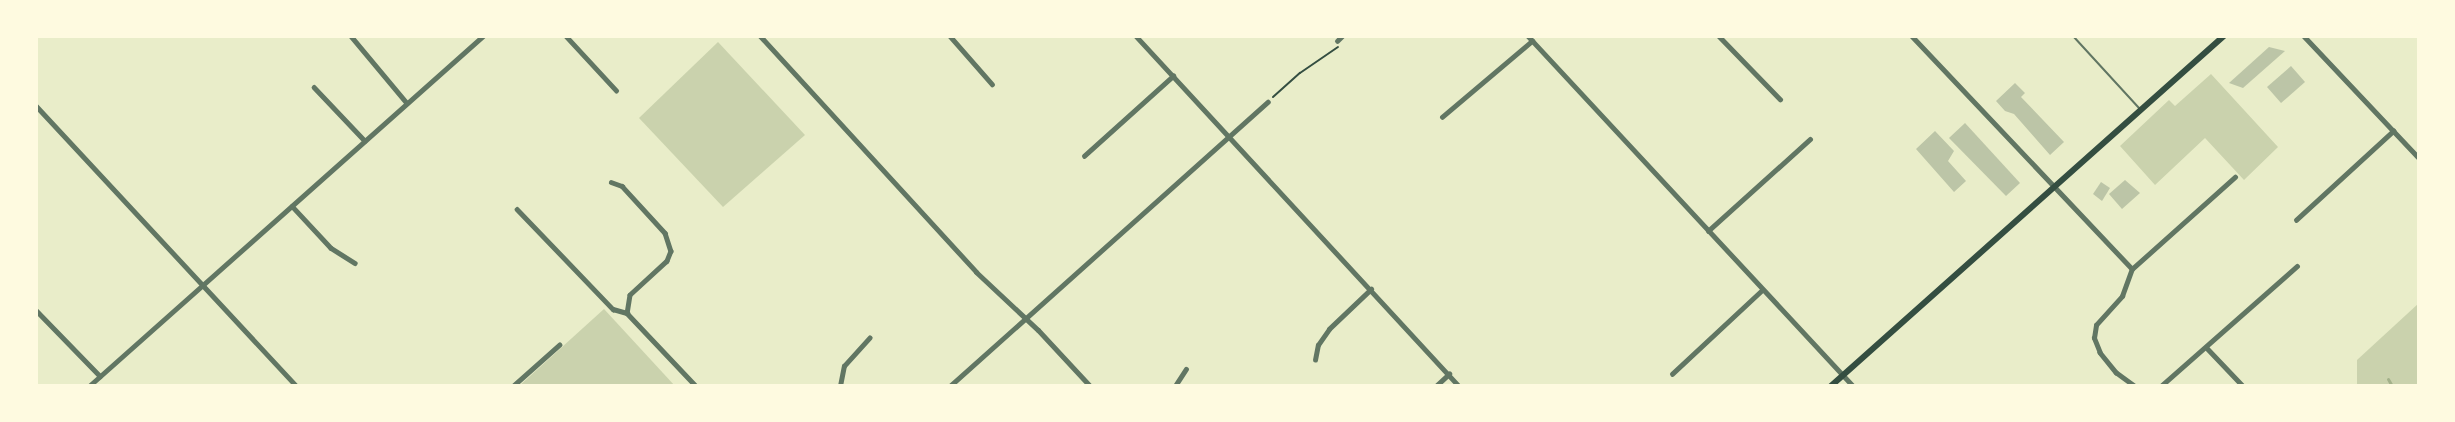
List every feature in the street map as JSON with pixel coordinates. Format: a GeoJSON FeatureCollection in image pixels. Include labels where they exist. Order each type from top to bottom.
{"type":"FeatureCollection","features":[{"type":"Feature","properties":{"kind":"main road"},"geometry":{"type":"LineString","coordinates":[[1831,386],[2224,36]]}},
{"type":"Feature","properties":{"kind":"street"},"geometry":{"type":"LineString","coordinates":[[351,36],[408,103]]}},
{"type":"Feature","properties":{"kind":"street"},"geometry":{"type":"LineString","coordinates":[[89,386],[483,36]]}},
{"type":"Feature","properties":{"kind":"street"},"geometry":{"type":"LineString","coordinates":[[566,36],[616,90]]}},
{"type":"Feature","properties":{"kind":"street"},"geometry":{"type":"LineString","coordinates":[[760,36],[976,272],[1026,319],[1090,386]]}},
{"type":"Feature","properties":{"kind":"street"},"geometry":{"type":"LineString","coordinates":[[950,36],[992,84]]}},
{"type":"Feature","properties":{"kind":"street"},"geometry":{"type":"LineString","coordinates":[[1136,36],[1459,386]]}},
{"type":"Feature","properties":{"kind":"street"},"geometry":{"type":"LineString","coordinates":[[1337,41],[1342,36]]}},
{"type":"Feature","properties":{"kind":"street"},"geometry":{"type":"LineString","coordinates":[[1528,36],[1853,386]]}},
{"type":"Feature","properties":{"kind":"street"},"geometry":{"type":"LineString","coordinates":[[1720,36],[1780,99]]}},
{"type":"Feature","properties":{"kind":"street"},"geometry":{"type":"LineString","coordinates":[[1912,36],[2054,187],[2066,196],[2132,269]]}},
{"type":"Feature","properties":{"kind":"street"},"geometry":{"type":"LineString","coordinates":[[2304,36],[2419,158]]}},
{"type":"Feature","properties":{"kind":"street"},"geometry":{"type":"LineString","coordinates":[[1442,117],[1532,41]]}},
{"type":"Feature","properties":{"kind":"street"},"geometry":{"type":"LineString","coordinates":[[1084,156],[1173,76]]}},
{"type":"Feature","properties":{"kind":"street"},"geometry":{"type":"LineString","coordinates":[[314,87],[365,142]]}},
{"type":"Feature","properties":{"kind":"street"},"geometry":{"type":"LineString","coordinates":[[950,386],[1268,102]]}},
{"type":"Feature","properties":{"kind":"street"},"geometry":{"type":"LineString","coordinates":[[36,106],[203,283],[296,386]]}},
{"type":"Feature","properties":{"kind":"street"},"geometry":{"type":"LineString","coordinates":[[2296,220],[2393,131]]}},
{"type":"Feature","properties":{"kind":"street"},"geometry":{"type":"LineString","coordinates":[[1708,231],[1810,139]]}},
{"type":"Feature","properties":{"kind":"street"},"geometry":{"type":"LineString","coordinates":[[2134,386],[2108,365],[2097,346],[2094,331],[2099,318],[2122,296],[2132,269],[2235,177]]}},
{"type":"Feature","properties":{"kind":"street"},"geometry":{"type":"LineString","coordinates":[[611,182],[622,186],[670,242],[667,261],[630,295],[627,313]]}},
{"type":"Feature","properties":{"kind":"street"},"geometry":{"type":"LineString","coordinates":[[292,206],[331,248],[355,263]]}},
{"type":"Feature","properties":{"kind":"street"},"geometry":{"type":"LineString","coordinates":[[517,209],[613,309],[627,313],[696,386]]}},
{"type":"Feature","properties":{"kind":"street"},"geometry":{"type":"LineString","coordinates":[[2161,386],[2207,348],[2297,266]]}},
{"type":"Feature","properties":{"kind":"street"},"geometry":{"type":"LineString","coordinates":[[1314,360],[1318,344],[1329,329],[1371,289]]}},
{"type":"Feature","properties":{"kind":"street"},"geometry":{"type":"LineString","coordinates":[[1672,374],[1762,290]]}},
{"type":"Feature","properties":{"kind":"street"},"geometry":{"type":"LineString","coordinates":[[36,310],[97,378],[100,386]]}},
{"type":"Feature","properties":{"kind":"street"},"geometry":{"type":"LineString","coordinates":[[840,386],[844,366],[869,338]]}},
{"type":"Feature","properties":{"kind":"street"},"geometry":{"type":"LineString","coordinates":[[513,386],[559,345]]}},
{"type":"Feature","properties":{"kind":"street"},"geometry":{"type":"LineString","coordinates":[[2207,348],[2243,386]]}},
{"type":"Feature","properties":{"kind":"street"},"geometry":{"type":"LineString","coordinates":[[1176,386],[1186,369]]}},
{"type":"Feature","properties":{"kind":"street"},"geometry":{"type":"LineString","coordinates":[[1436,386],[1448,374]]}},
{"type":"Feature","properties":{"kind":"lane"},"geometry":{"type":"LineString","coordinates":[[2073,36],[2141,110]]}},
{"type":"Feature","properties":{"kind":"path"},"geometry":{"type":"LineString","coordinates":[[1268,102],[1300,73],[1338,49],[1337,41]]}},
{"type":"Feature","properties":{"kind":"green space"},"geometry":{"type":"Polygon","coordinates":[[[718,42],[805,135],[723,207],[639,118],[718,42]]]}},
{"type":"Feature","properties":{"kind":"green space"},"geometry":{"type":"Polygon","coordinates":[[[2211,74],[2278,147],[2244,180],[2205,138],[2155,185],[2120,146],[2169,100],[2175,106],[2211,74]]]}},
{"type":"Feature","properties":{"kind":"green space"},"geometry":{"type":"Polygon","coordinates":[[[2419,303],[2419,386],[2357,386],[2357,360],[2419,303]]]}},
{"type":"Feature","properties":{"kind":"green space"},"geometry":{"type":"Polygon","coordinates":[[[604,309],[675,386],[519,386],[604,309]]]}},
{"type":"Feature","properties":{"kind":"building"},"geometry":{"type":"Polygon","coordinates":[[[2269,47],[2285,51],[2243,88],[2229,83],[2269,47]]]}},
{"type":"Feature","properties":{"kind":"building"},"geometry":{"type":"Polygon","coordinates":[[[2291,66],[2305,82],[2281,103],[2267,87],[2291,66]]]}},
{"type":"Feature","properties":{"kind":"building"},"geometry":{"type":"Polygon","coordinates":[[[2015,83],[2025,93],[2021,97],[2064,142],[2050,155],[2014,114],[2005,111],[1996,101],[2015,83]]]}},
{"type":"Feature","properties":{"kind":"building"},"geometry":{"type":"Polygon","coordinates":[[[1965,123],[2020,183],[2006,196],[1949,138],[1965,123]]]}},
{"type":"Feature","properties":{"kind":"building"},"geometry":{"type":"Polygon","coordinates":[[[1935,131],[1954,151],[1948,161],[1966,181],[1954,192],[1916,149],[1935,131]]]}},
{"type":"Feature","properties":{"kind":"building"},"geometry":{"type":"Polygon","coordinates":[[[2125,180],[2140,193],[2122,209],[2109,194],[2125,180]]]}},
{"type":"Feature","properties":{"kind":"building"},"geometry":{"type":"Polygon","coordinates":[[[2101,182],[2110,188],[2102,201],[2093,194],[2101,182]]]}},
{"type":"Feature","properties":{"kind":"waterway"},"geometry":{"type":"LineString","coordinates":[[2388,379],[2392,386]]}}]}
